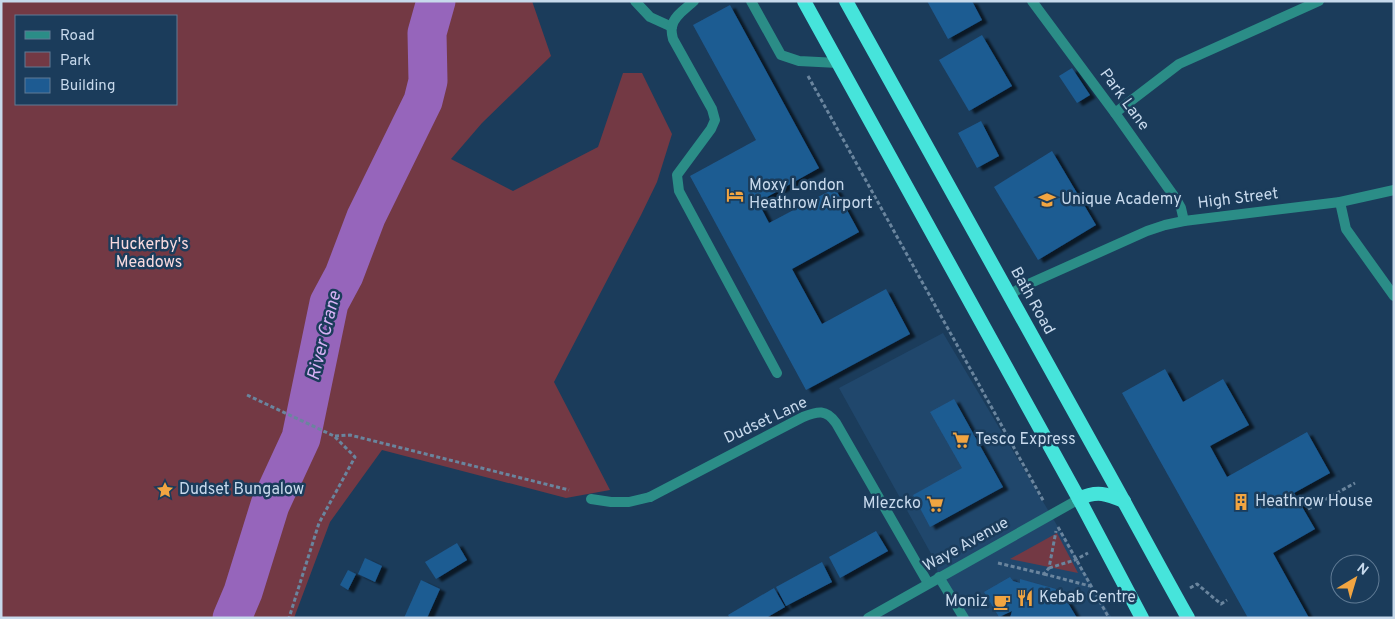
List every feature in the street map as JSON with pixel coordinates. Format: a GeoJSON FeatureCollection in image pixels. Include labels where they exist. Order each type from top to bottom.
{"type":"FeatureCollection","features":[{"type":"Feature","properties":{"kind":"highway"},"geometry":{"type":"LineString","coordinates":[[804,1],[1079,499],[1142,618]]}},
{"type":"Feature","properties":{"kind":"highway","name":"Bath Road"},"geometry":{"type":"LineString","coordinates":[[846,1],[1188,618]]}},
{"type":"Feature","properties":{"kind":"highway"},"geometry":{"type":"LineString","coordinates":[[1079,499],[1089,494],[1106,494],[1124,501]]}},
{"type":"Feature","properties":{"kind":"street"},"geometry":{"type":"LineString","coordinates":[[635,1],[650,17],[672,27]]}},
{"type":"Feature","properties":{"kind":"street"},"geometry":{"type":"LineString","coordinates":[[694,1],[677,16],[672,27],[673,39],[712,109],[715,120],[711,129],[677,175],[679,191],[778,373]]}},
{"type":"Feature","properties":{"kind":"street"},"geometry":{"type":"LineString","coordinates":[[751,1],[781,55],[799,61],[838,63]]}},
{"type":"Feature","properties":{"kind":"street","name":"Park Lane"},"geometry":{"type":"LineString","coordinates":[[1032,1],[1115,112],[1176,199],[1184,221]]}},
{"type":"Feature","properties":{"kind":"street"},"geometry":{"type":"LineString","coordinates":[[1115,112],[1179,64],[1319,1]]}},
{"type":"Feature","properties":{"kind":"street","name":"High Street"},"geometry":{"type":"LineString","coordinates":[[1009,295],[1024,286],[1165,224],[1340,202],[1394,190]]}},
{"type":"Feature","properties":{"kind":"street"},"geometry":{"type":"LineString","coordinates":[[1340,202],[1346,229],[1394,296]]}},
{"type":"Feature","properties":{"kind":"street","name":"Dudset Lane"},"geometry":{"type":"LineString","coordinates":[[591,499],[629,502],[650,497],[803,416],[816,412],[824,413],[831,416],[836,423],[928,583]]}},
{"type":"Feature","properties":{"kind":"street","name":"Waye Avenue"},"geometry":{"type":"LineString","coordinates":[[868,618],[1079,499]]}},
{"type":"Feature","properties":{"kind":"street"},"geometry":{"type":"LineString","coordinates":[[939,577],[964,618]]}},
{"type":"Feature","properties":{"kind":"path"},"geometry":{"type":"LineString","coordinates":[[799,61],[1046,504]]}},
{"type":"Feature","properties":{"kind":"path"},"geometry":{"type":"LineString","coordinates":[[248,394],[334,436],[354,456],[319,523],[289,618]]}},
{"type":"Feature","properties":{"kind":"path"},"geometry":{"type":"LineString","coordinates":[[334,436],[350,435],[569,490]]}},
{"type":"Feature","properties":{"kind":"path"},"geometry":{"type":"LineString","coordinates":[[1308,509],[1355,483]]}},
{"type":"Feature","properties":{"kind":"path"},"geometry":{"type":"LineString","coordinates":[[1057,525],[1109,618]]}},
{"type":"Feature","properties":{"kind":"path"},"geometry":{"type":"LineString","coordinates":[[1044,574],[1048,568],[1055,531],[1059,529]]}},
{"type":"Feature","properties":{"kind":"path"},"geometry":{"type":"LineString","coordinates":[[1048,568],[1075,560],[1096,550]]}},
{"type":"Feature","properties":{"kind":"path"},"geometry":{"type":"LineString","coordinates":[[976,557],[1091,586]]}},
{"type":"Feature","properties":{"kind":"path"},"geometry":{"type":"LineString","coordinates":[[1190,588],[1197,584],[1221,604],[1227,600]]}},
{"type":"Feature","properties":{"kind":"shaded area"},"geometry":{"type":"Polygon","coordinates":[[[943,333],[1112,618],[964,618],[939,577],[934,559],[839,388],[943,333]]]}},
{"type":"Feature","properties":{"kind":"green space","name":"Huckerby's Meadows"},"geometry":{"type":"Polygon","coordinates":[[[1,1],[532,1],[551,56],[482,123],[451,159],[513,191],[598,147],[623,73],[642,73],[672,134],[657,182],[554,382],[610,490],[566,498],[382,450],[330,522],[294,618],[1,618],[1,1]]]}},
{"type":"Feature","properties":{"kind":"green space"},"geometry":{"type":"Polygon","coordinates":[[[1057,533],[1078,573],[1010,559],[1057,533]]]}},
{"type":"Feature","properties":{"kind":"building"},"geometry":{"type":"Polygon","coordinates":[[[927,1],[972,1],[982,20],[948,39],[927,1]]]}},
{"type":"Feature","properties":{"kind":"building","name":"Moxy London Heathrow Airport"},"geometry":{"type":"Polygon","coordinates":[[[730,5],[819,168],[758,202],[769,223],[835,188],[859,232],[792,269],[822,324],[886,289],[910,334],[806,390],[690,176],[756,140],[693,25],[730,5]]]}},
{"type":"Feature","properties":{"kind":"building"},"geometry":{"type":"Polygon","coordinates":[[[982,35],[1012,86],[969,111],[939,60],[982,35]]]}},
{"type":"Feature","properties":{"kind":"building"},"geometry":{"type":"Polygon","coordinates":[[[1072,68],[1090,95],[1077,103],[1059,76],[1072,68]]]}},
{"type":"Feature","properties":{"kind":"building"},"geometry":{"type":"Polygon","coordinates":[[[981,121],[999,156],[977,168],[958,133],[981,121]]]}},
{"type":"Feature","properties":{"kind":"building"},"geometry":{"type":"Polygon","coordinates":[[[1052,151],[1096,225],[1038,260],[994,187],[1052,151]]]}},
{"type":"Feature","properties":{"kind":"building","name":"Heathrow House"},"geometry":{"type":"Polygon","coordinates":[[[1165,369],[1183,402],[1223,379],[1249,425],[1210,446],[1227,477],[1307,432],[1330,473],[1294,493],[1315,529],[1273,553],[1309,618],[1248,618],[1122,393],[1165,369]]]}},
{"type":"Feature","properties":{"kind":"building"},"geometry":{"type":"Polygon","coordinates":[[[954,399],[1003,487],[930,527],[913,495],[962,468],[930,412],[954,399]]]}},
{"type":"Feature","properties":{"kind":"building"},"geometry":{"type":"Polygon","coordinates":[[[876,531],[888,551],[840,578],[829,557],[876,531]]]}},
{"type":"Feature","properties":{"kind":"building"},"geometry":{"type":"Polygon","coordinates":[[[457,543],[467,560],[436,579],[425,562],[457,543]]]}},
{"type":"Feature","properties":{"kind":"building"},"geometry":{"type":"Polygon","coordinates":[[[365,558],[382,566],[375,582],[358,574],[365,558]]]}},
{"type":"Feature","properties":{"kind":"building"},"geometry":{"type":"Polygon","coordinates":[[[822,562],[832,582],[786,606],[776,587],[822,562]]]}},
{"type":"Feature","properties":{"kind":"building"},"geometry":{"type":"Polygon","coordinates":[[[348,570],[356,574],[348,590],[340,585],[348,570]]]}},
{"type":"Feature","properties":{"kind":"building"},"geometry":{"type":"Polygon","coordinates":[[[1010,577],[1013,581],[1020,583],[1020,579],[1056,589],[1054,595],[1057,596],[1062,593],[1077,618],[1010,618],[1012,611],[999,617],[984,592],[1010,577]]]}},
{"type":"Feature","properties":{"kind":"building"},"geometry":{"type":"Polygon","coordinates":[[[421,580],[440,589],[427,618],[404,618],[421,580]]]}},
{"type":"Feature","properties":{"kind":"building"},"geometry":{"type":"Polygon","coordinates":[[[774,588],[785,607],[766,618],[730,618],[728,615],[774,588]]]}},
{"type":"Feature","properties":{"kind":"waterway","name":"River Crane"},"geometry":{"type":"LineString","coordinates":[[232,618],[243,592],[270,505],[301,438],[329,303],[344,275],[366,217],[423,101],[428,81],[427,33],[436,1]]}},
{"type":"Feature","properties":{"kind":"place","name":"Moxy London Heathrow Airport"},"geometry":{"type":"Point","coordinates":[735,195]}},
{"type":"Feature","properties":{"kind":"place","name":"Unique Academy"},"geometry":{"type":"Point","coordinates":[1047,200]}},
{"type":"Feature","properties":{"kind":"place","name":"Tesco Express"},"geometry":{"type":"Point","coordinates":[961,440]}},
{"type":"Feature","properties":{"kind":"place","name":"Dudset Bungalow"},"geometry":{"type":"Point","coordinates":[165,490]}},
{"type":"Feature","properties":{"kind":"place","name":"Heathrow House"},"geometry":{"type":"Point","coordinates":[1241,502]}},
{"type":"Feature","properties":{"kind":"place","name":"Mlezcko"},"geometry":{"type":"Point","coordinates":[935,504]}},
{"type":"Feature","properties":{"kind":"place","name":"Kebab Centre"},"geometry":{"type":"Point","coordinates":[1025,598]}},
{"type":"Feature","properties":{"kind":"place","name":"Moniz"},"geometry":{"type":"Point","coordinates":[1002,602]}}]}
